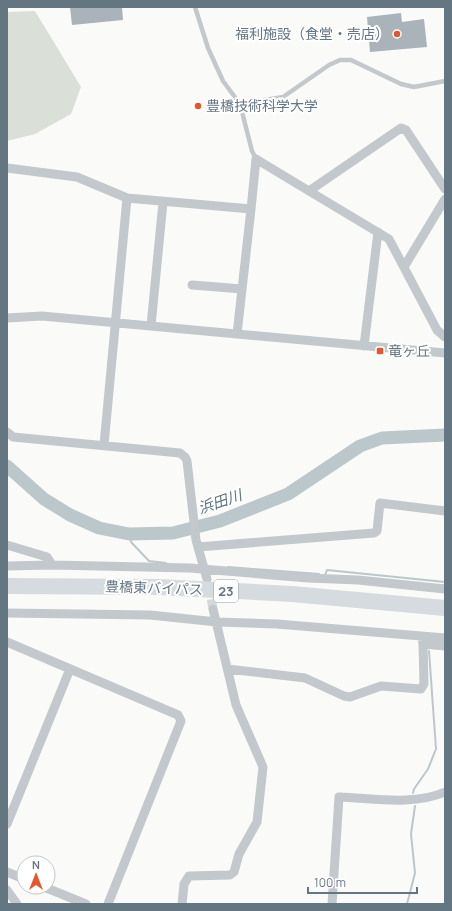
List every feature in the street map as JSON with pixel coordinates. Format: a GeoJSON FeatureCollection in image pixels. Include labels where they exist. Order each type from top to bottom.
{"type":"FeatureCollection","features":[{"type":"Feature","properties":{"kind":"highway","name":"豊橋東バイパス"},"geometry":{"type":"LineString","coordinates":[[7,586],[159,588],[284,593],[445,608]]}},
{"type":"Feature","properties":{"kind":"street"},"geometry":{"type":"LineString","coordinates":[[309,191],[401,128],[406,130],[445,189]]}},
{"type":"Feature","properties":{"kind":"street"},"geometry":{"type":"LineString","coordinates":[[238,334],[256,159],[389,239],[437,330],[445,337]]}},
{"type":"Feature","properties":{"kind":"street"},"geometry":{"type":"LineString","coordinates":[[7,168],[77,177],[127,198],[251,209]]}},
{"type":"Feature","properties":{"kind":"street"},"geometry":{"type":"LineString","coordinates":[[104,445],[127,198]]}},
{"type":"Feature","properties":{"kind":"street"},"geometry":{"type":"LineString","coordinates":[[404,267],[445,199]]}},
{"type":"Feature","properties":{"kind":"street"},"geometry":{"type":"LineString","coordinates":[[151,326],[163,202]]}},
{"type":"Feature","properties":{"kind":"street"},"geometry":{"type":"LineString","coordinates":[[364,346],[378,232]]}},
{"type":"Feature","properties":{"kind":"street"},"geometry":{"type":"LineString","coordinates":[[192,285],[242,289]]}},
{"type":"Feature","properties":{"kind":"street"},"geometry":{"type":"LineString","coordinates":[[7,318],[42,316],[445,353]]}},
{"type":"Feature","properties":{"kind":"street"},"geometry":{"type":"LineString","coordinates":[[7,432],[13,437],[180,453],[185,456],[191,512],[197,544],[206,574]]}},
{"type":"Feature","properties":{"kind":"street"},"geometry":{"type":"LineString","coordinates":[[197,544],[374,533],[377,531],[380,504],[445,511]]}},
{"type":"Feature","properties":{"kind":"street"},"geometry":{"type":"LineString","coordinates":[[7,544],[47,558],[52,565]]}},
{"type":"Feature","properties":{"kind":"street"},"geometry":{"type":"LineString","coordinates":[[7,566],[52,565],[206,574],[358,580],[445,589]]}},
{"type":"Feature","properties":{"kind":"street"},"geometry":{"type":"LineString","coordinates":[[182,904],[184,884],[189,876],[230,875],[234,872],[239,854],[257,822],[263,767],[236,705],[213,609]]}},
{"type":"Feature","properties":{"kind":"street"},"geometry":{"type":"LineString","coordinates":[[7,613],[150,615],[217,622],[277,624],[422,640],[445,646]]}},
{"type":"Feature","properties":{"kind":"street"},"geometry":{"type":"LineString","coordinates":[[422,640],[445,638]]}},
{"type":"Feature","properties":{"kind":"street"},"geometry":{"type":"LineString","coordinates":[[228,669],[305,678],[344,696],[350,697],[381,686],[421,688],[424,684],[422,640]]}},
{"type":"Feature","properties":{"kind":"street"},"geometry":{"type":"LineString","coordinates":[[7,642],[178,715],[182,721],[108,904]]}},
{"type":"Feature","properties":{"kind":"street"},"geometry":{"type":"LineString","coordinates":[[7,824],[70,669]]}},
{"type":"Feature","properties":{"kind":"street"},"geometry":{"type":"LineString","coordinates":[[332,904],[339,797],[408,800],[423,799],[445,792]]}},
{"type":"Feature","properties":{"kind":"street"},"geometry":{"type":"LineString","coordinates":[[7,890],[17,904]]}},
{"type":"Feature","properties":{"kind":"street"},"geometry":{"type":"LineString","coordinates":[[56,892],[86,904]]}},
{"type":"Feature","properties":{"kind":"lane"},"geometry":{"type":"LineString","coordinates":[[195,7],[208,48],[223,81],[240,104],[252,151],[256,159]]}},
{"type":"Feature","properties":{"kind":"lane"},"geometry":{"type":"LineString","coordinates":[[240,104],[283,98],[329,65],[340,60],[351,60],[401,84],[414,86],[445,81]]}},
{"type":"Feature","properties":{"kind":"shaded area"},"geometry":{"type":"Polygon","coordinates":[[[35,11],[81,87],[71,114],[35,134],[7,141],[7,12],[35,11]]]}},
{"type":"Feature","properties":{"kind":"building"},"geometry":{"type":"Polygon","coordinates":[[[70,7],[122,7],[123,20],[72,25],[70,7]]]}},
{"type":"Feature","properties":{"kind":"building","name":"福利施設（食堂・売店）"},"geometry":{"type":"Polygon","coordinates":[[[401,13],[402,22],[424,19],[427,47],[370,52],[367,17],[401,13]]]}},
{"type":"Feature","properties":{"kind":"waterway","name":"浜田川"},"geometry":{"type":"LineString","coordinates":[[7,466],[44,499],[70,515],[99,528],[129,534],[173,533],[220,521],[288,494],[360,446],[382,438],[445,435]]}},
{"type":"Feature","properties":{"kind":"waterway"},"geometry":{"type":"LineString","coordinates":[[129,534],[131,542],[149,561],[166,563]]}},
{"type":"Feature","properties":{"kind":"waterway"},"geometry":{"type":"LineString","coordinates":[[228,567],[319,574]]}},
{"type":"Feature","properties":{"kind":"waterway"},"geometry":{"type":"LineString","coordinates":[[325,575],[327,570],[445,582]]}},
{"type":"Feature","properties":{"kind":"waterway"},"geometry":{"type":"LineString","coordinates":[[413,793],[414,789],[428,769],[436,749],[429,651]]}},
{"type":"Feature","properties":{"kind":"waterway"},"geometry":{"type":"LineString","coordinates":[[407,904],[415,873],[411,834],[415,806]]}},
{"type":"Feature","properties":{"kind":"tunnel"},"geometry":{"type":"LineString","coordinates":[[209,586],[213,609]]}},
{"type":"Feature","properties":{"kind":"place","name":"福利施設（食堂・売店）"},"geometry":{"type":"Point","coordinates":[397,34]}},
{"type":"Feature","properties":{"kind":"place","name":"豊橋技術科学大学"},"geometry":{"type":"Point","coordinates":[198,106]}},
{"type":"Feature","properties":{"kind":"place","name":"竜ヶ丘"},"geometry":{"type":"Point","coordinates":[380,351]}}]}
